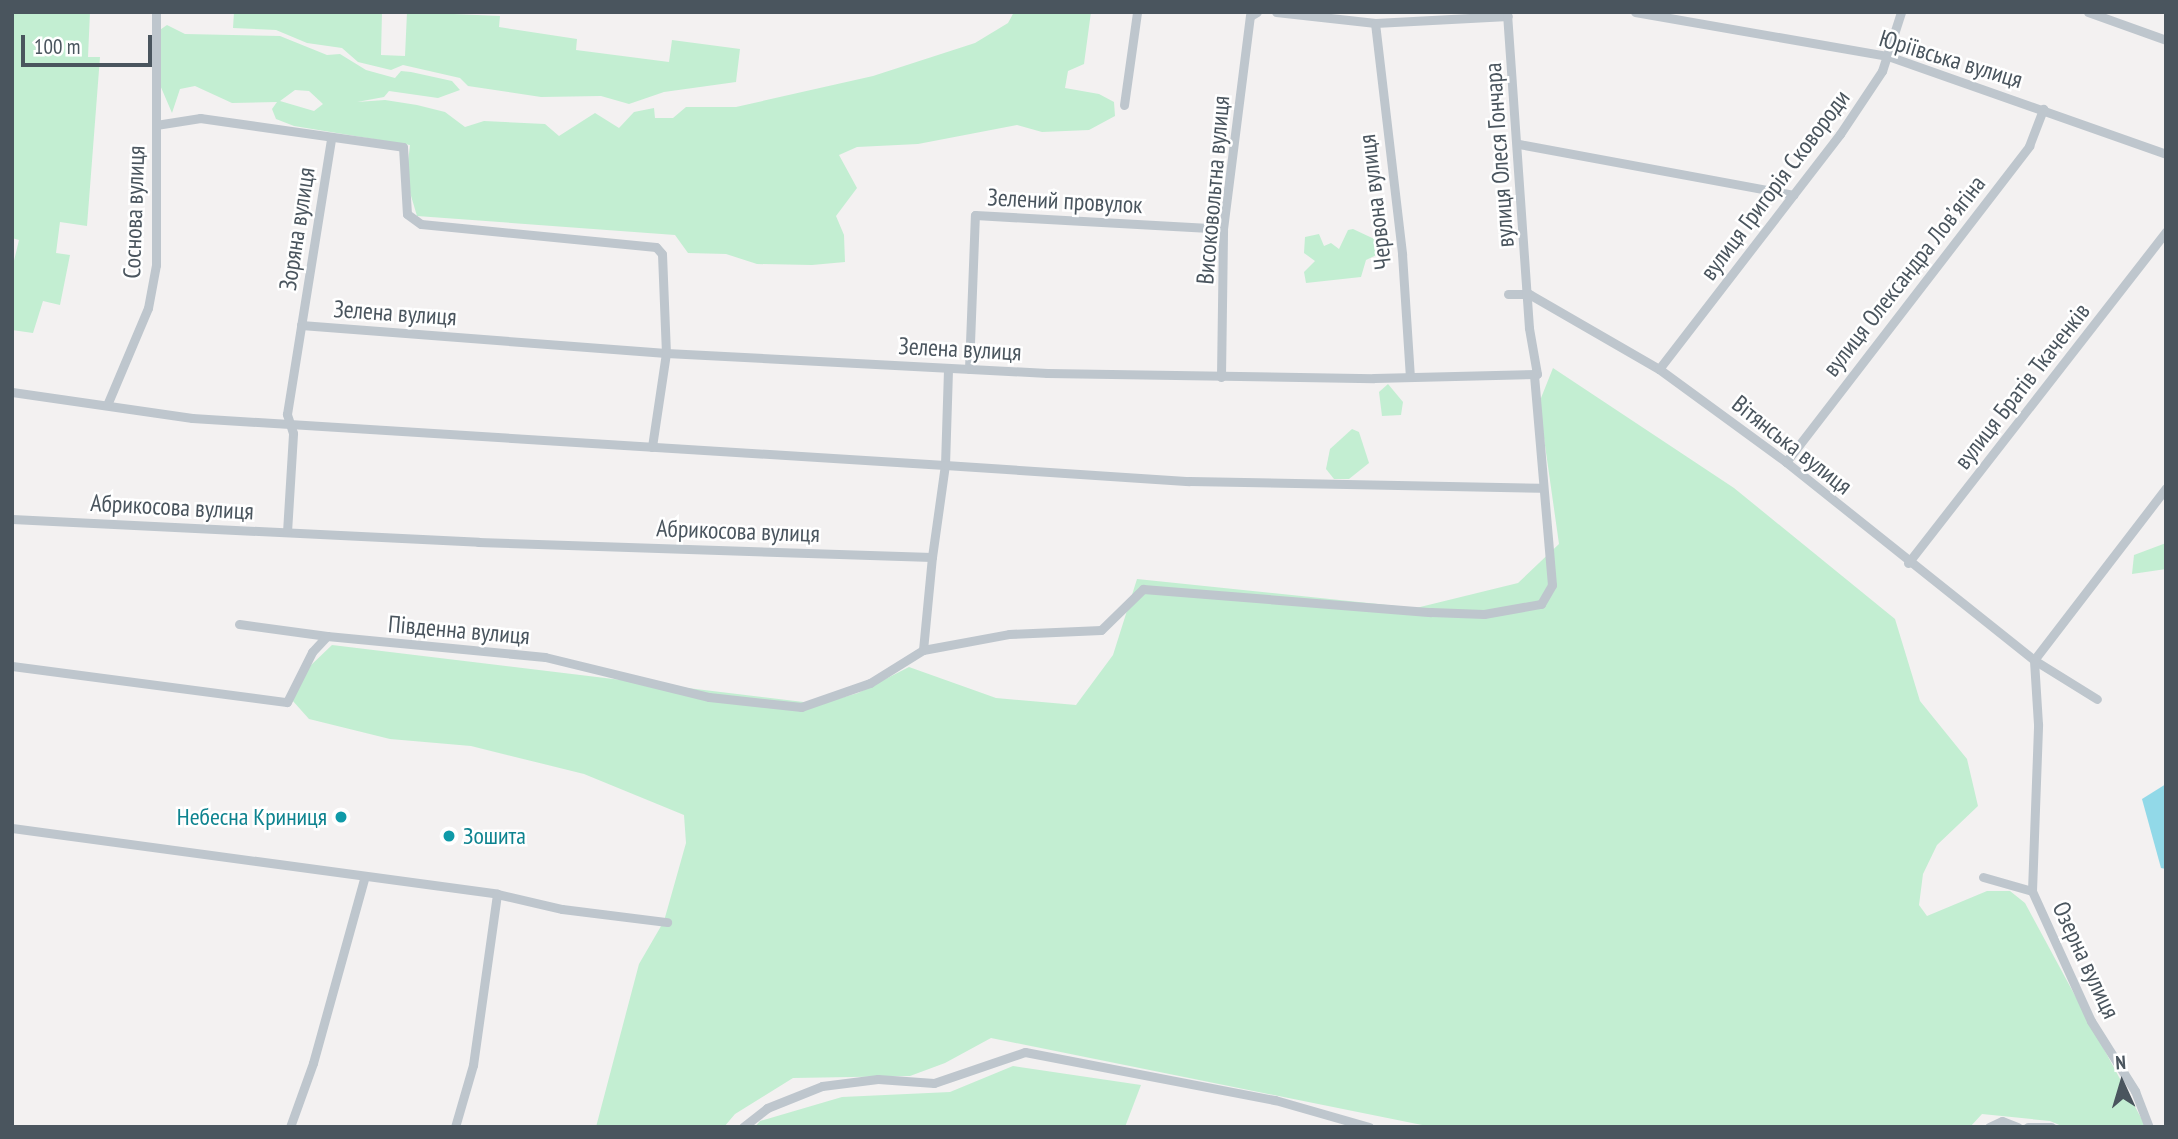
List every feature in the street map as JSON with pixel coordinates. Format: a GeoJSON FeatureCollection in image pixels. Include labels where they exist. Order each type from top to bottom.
{"type":"FeatureCollection","features":[{"type":"Feature","properties":{"kind":"street","name":"Соснова вулиця"},"geometry":{"type":"LineString","coordinates":[[107,405],[148,308],[156,265],[156,12]]}},
{"type":"Feature","properties":{"kind":"street"},"geometry":{"type":"LineString","coordinates":[[1124,104],[1137,12]]}},
{"type":"Feature","properties":{"kind":"street"},"geometry":{"type":"LineString","coordinates":[[1276,12],[1374,23],[1508,14]]}},
{"type":"Feature","properties":{"kind":"street"},"geometry":{"type":"LineString","coordinates":[[1366,12],[1374,23]]}},
{"type":"Feature","properties":{"kind":"street","name":"Юріївська вулиця"},"geometry":{"type":"LineString","coordinates":[[1635,12],[1888,56],[2166,154]]}},
{"type":"Feature","properties":{"kind":"street","name":"вулиця Григорія Сковороди"},"geometry":{"type":"LineString","coordinates":[[1660,369],[1840,134],[1888,56],[1901,12]]}},
{"type":"Feature","properties":{"kind":"street"},"geometry":{"type":"LineString","coordinates":[[2088,12],[2166,40]]}},
{"type":"Feature","properties":{"kind":"street","name":"Високовольтна вулиця"},"geometry":{"type":"LineString","coordinates":[[1221,377],[1223,229],[1252,13]]}},
{"type":"Feature","properties":{"kind":"street","name":"вулиця Олеся Гончара"},"geometry":{"type":"LineString","coordinates":[[1508,14],[1529,294]]}},
{"type":"Feature","properties":{"kind":"street","name":"Червона вулиця"},"geometry":{"type":"LineString","coordinates":[[1374,23],[1402,254],[1410,377]]}},
{"type":"Feature","properties":{"kind":"street","name":"вулиця Олександра Ловʼягіна"},"geometry":{"type":"LineString","coordinates":[[1786,462],[2029,146],[2043,109]]}},
{"type":"Feature","properties":{"kind":"street"},"geometry":{"type":"LineString","coordinates":[[156,125],[200,118],[403,147],[407,214],[421,224],[656,247],[663,254],[666,353],[652,447]]}},
{"type":"Feature","properties":{"kind":"street","name":"Зоряна вулиця"},"geometry":{"type":"LineString","coordinates":[[286,532],[293,433],[289,424],[301,325],[331,138]]}},
{"type":"Feature","properties":{"kind":"street"},"geometry":{"type":"LineString","coordinates":[[1519,144],[1793,195]]}},
{"type":"Feature","properties":{"kind":"street","name":"Зелений провулок"},"geometry":{"type":"LineString","coordinates":[[969,369],[975,215],[1223,229]]}},
{"type":"Feature","properties":{"kind":"street","name":"вулиця Братів Ткаченків"},"geometry":{"type":"LineString","coordinates":[[1908,563],[2166,232]]}},
{"type":"Feature","properties":{"kind":"street"},"geometry":{"type":"LineString","coordinates":[[948,368],[945,465],[923,650],[1009,634],[1101,630],[1143,589],[1380,609],[1485,614],[1541,604],[1552,585],[1540,488],[1534,374],[1538,367],[1529,294],[1508,294]]}},
{"type":"Feature","properties":{"kind":"street","name":"Вітянська вулиця"},"geometry":{"type":"LineString","coordinates":[[1529,294],[1660,369],[1786,462],[1908,563],[2034,660],[2097,699]]}},
{"type":"Feature","properties":{"kind":"street"},"geometry":{"type":"LineString","coordinates":[[1531,310],[1535,304],[1544,305]]}},
{"type":"Feature","properties":{"kind":"street","name":"Зелена вулиця"},"geometry":{"type":"LineString","coordinates":[[301,325],[666,353],[969,369],[1221,377],[1534,374]]}},
{"type":"Feature","properties":{"kind":"street"},"geometry":{"type":"LineString","coordinates":[[12,392],[192,418],[1189,481],[1384,487],[1540,488]]}},
{"type":"Feature","properties":{"kind":"street"},"geometry":{"type":"LineString","coordinates":[[2032,891],[2038,724],[2034,660],[2166,488]]}},
{"type":"Feature","properties":{"kind":"street","name":"Абрикосова вулиця"},"geometry":{"type":"LineString","coordinates":[[12,519],[932,557]]}},
{"type":"Feature","properties":{"kind":"street","name":"Південна вулиця"},"geometry":{"type":"LineString","coordinates":[[239,624],[327,636],[545,657],[709,697],[781,708],[820,704],[870,683],[923,650]]}},
{"type":"Feature","properties":{"kind":"street"},"geometry":{"type":"LineString","coordinates":[[12,666],[287,702],[312,652],[327,636]]}},
{"type":"Feature","properties":{"kind":"street"},"geometry":{"type":"LineString","coordinates":[[12,828],[497,894],[562,909],[667,922]]}},
{"type":"Feature","properties":{"kind":"street"},"geometry":{"type":"LineString","coordinates":[[290,1127],[354,924],[365,876]]}},
{"type":"Feature","properties":{"kind":"street","name":"Озерна вулиця"},"geometry":{"type":"LineString","coordinates":[[1983,877],[2032,891],[2091,1021],[2135,1091],[2149,1127]]}},
{"type":"Feature","properties":{"kind":"street"},"geometry":{"type":"LineString","coordinates":[[455,1127],[473,1065],[497,894]]}},
{"type":"Feature","properties":{"kind":"street"},"geometry":{"type":"LineString","coordinates":[[743,1127],[767,1108],[822,1086],[878,1079],[934,1083],[1025,1052],[1275,1100],[1369,1127]]}},
{"type":"Feature","properties":{"kind":"street"},"geometry":{"type":"LineString","coordinates":[[1989,1127],[2002,1121],[2018,1127]]}},
{"type":"Feature","properties":{"kind":"street"},"geometry":{"type":"LineString","coordinates":[[2028,1127],[2051,1127]]}},
{"type":"Feature","properties":{"kind":"green space"},"geometry":{"type":"Polygon","coordinates":[[[12,12],[90,12],[88,57],[100,57],[87,226],[60,222],[56,253],[70,255],[60,305],[43,301],[33,333],[12,330],[12,269],[19,240],[12,238],[12,12]]]}},
{"type":"Feature","properties":{"kind":"green space"},"geometry":{"type":"Polygon","coordinates":[[[234,12],[382,12],[381,55],[405,56],[407,12],[500,16],[499,27],[577,39],[576,50],[669,62],[672,40],[740,49],[736,82],[664,92],[629,104],[601,96],[541,97],[468,86],[460,78],[403,65],[391,70],[358,62],[342,48],[307,43],[276,30],[233,28],[234,12]]]}},
{"type":"Feature","properties":{"kind":"green space"},"geometry":{"type":"Polygon","coordinates":[[[1014,12],[1091,12],[1084,64],[1068,71],[1065,88],[1099,94],[1114,102],[1115,116],[1089,130],[1042,132],[1017,125],[918,144],[857,147],[839,155],[857,188],[836,216],[844,235],[845,262],[812,265],[757,264],[726,254],[688,253],[675,235],[417,216],[406,179],[410,145],[294,126],[276,119],[272,109],[277,102],[232,103],[195,86],[180,89],[172,113],[157,78],[154,34],[167,25],[185,34],[280,36],[327,55],[340,54],[366,70],[395,78],[401,71],[411,72],[452,81],[460,90],[438,98],[389,91],[384,97],[357,102],[385,100],[417,105],[445,112],[465,127],[484,121],[545,124],[559,136],[595,113],[619,128],[634,112],[654,108],[655,118],[673,118],[686,107],[736,107],[873,76],[975,43],[1008,23],[1014,12]],[[295,90],[280,101],[314,111],[323,104],[309,91],[295,90]]]}},
{"type":"Feature","properties":{"kind":"green space"},"geometry":{"type":"Polygon","coordinates":[[[1353,229],[1385,244],[1385,251],[1366,260],[1361,277],[1306,283],[1304,272],[1315,261],[1304,253],[1305,237],[1319,234],[1324,246],[1331,243],[1339,249],[1348,230],[1353,229]]]}},
{"type":"Feature","properties":{"kind":"green space"},"geometry":{"type":"Polygon","coordinates":[[[1553,368],[1734,488],[1895,619],[1920,701],[1967,759],[1978,806],[1937,845],[1923,874],[1919,905],[1927,916],[1987,891],[2010,891],[2025,903],[2146,1127],[2064,1127],[2050,1121],[1982,1114],[1970,1127],[1432,1127],[991,1038],[945,1063],[910,1076],[793,1078],[735,1114],[724,1127],[596,1127],[639,964],[664,921],[686,843],[684,815],[584,774],[471,746],[390,739],[309,719],[292,700],[309,667],[332,645],[820,704],[858,693],[909,667],[996,698],[1076,705],[1113,655],[1137,579],[1416,608],[1518,583],[1559,544],[1539,403],[1553,368]]]}},
{"type":"Feature","properties":{"kind":"green space"},"geometry":{"type":"Polygon","coordinates":[[[1388,384],[1403,402],[1401,415],[1382,416],[1379,392],[1388,384]]]}},
{"type":"Feature","properties":{"kind":"green space"},"geometry":{"type":"Polygon","coordinates":[[[1352,429],[1359,432],[1369,463],[1349,479],[1334,479],[1326,469],[1330,449],[1352,429]]]}},
{"type":"Feature","properties":{"kind":"green space"},"geometry":{"type":"Polygon","coordinates":[[[2166,543],[2166,569],[2132,574],[2134,555],[2166,543]]]}},
{"type":"Feature","properties":{"kind":"green space"},"geometry":{"type":"Polygon","coordinates":[[[1013,1066],[1141,1085],[1125,1127],[755,1127],[760,1121],[842,1097],[950,1092],[1013,1066]]]}},
{"type":"Feature","properties":{"kind":"water"},"geometry":{"type":"Polygon","coordinates":[[[2166,784],[2166,869],[2161,868],[2142,799],[2166,784]]]}},
{"type":"Feature","properties":{"kind":"place","name":"Небесна Криниця"},"geometry":{"type":"Point","coordinates":[341,817]}},
{"type":"Feature","properties":{"kind":"place","name":"Зошита"},"geometry":{"type":"Point","coordinates":[449,836]}}]}
